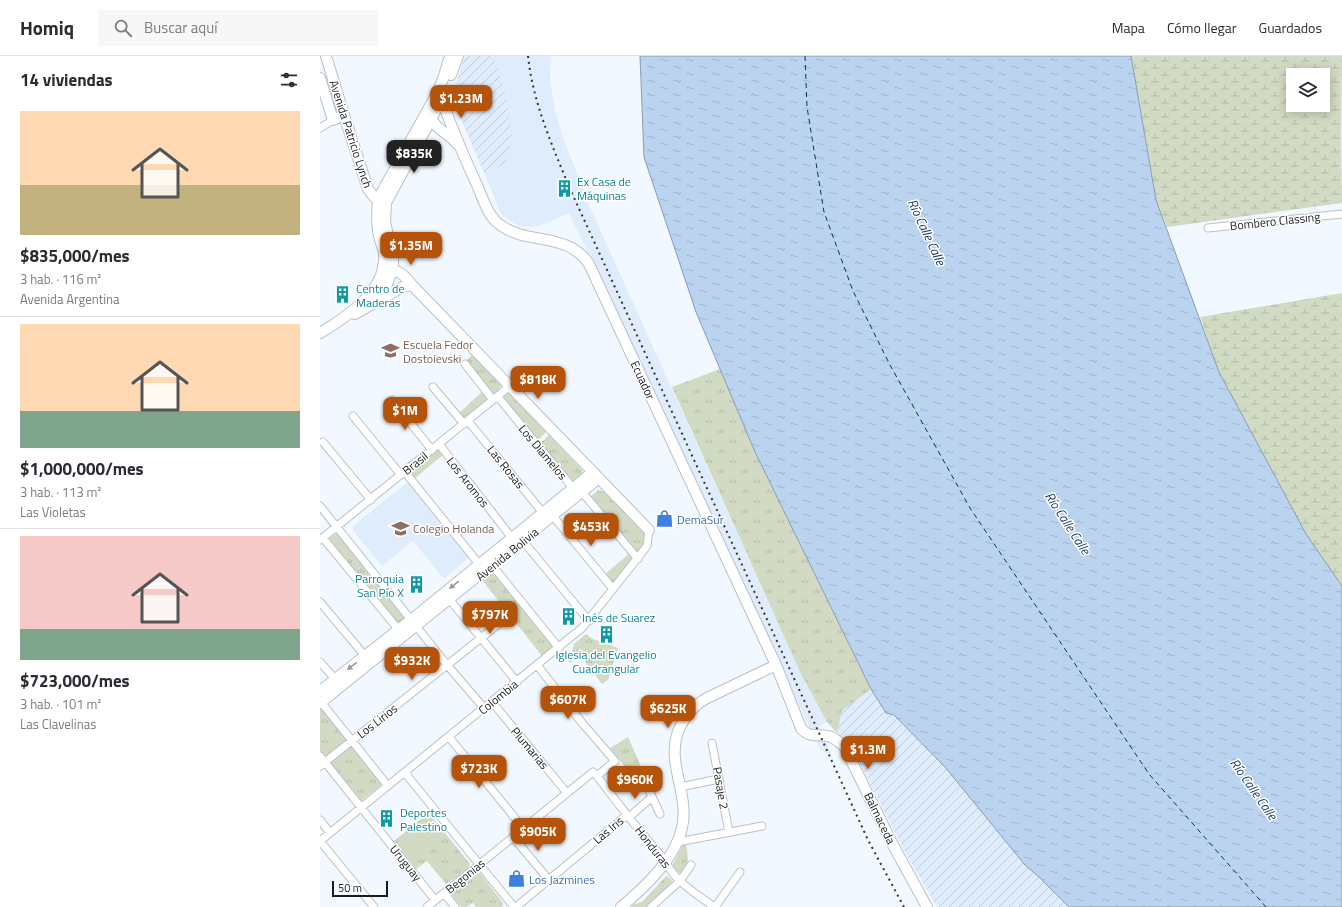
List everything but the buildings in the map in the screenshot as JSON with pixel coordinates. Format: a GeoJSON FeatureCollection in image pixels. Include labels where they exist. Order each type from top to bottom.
{"type":"FeatureCollection","features":[{"type":"Feature","properties":{"kind":"main road","name":"Avenida Patricio Lynch"},"geometry":{"type":"LineString","coordinates":[[326,56],[369,191],[382,201]]}},
{"type":"Feature","properties":{"kind":"main road"},"geometry":{"type":"LineString","coordinates":[[376,302],[385,289],[388,267],[378,235],[377,216],[387,183],[430,114],[437,100],[452,56]]}},
{"type":"Feature","properties":{"kind":"main road","name":"Avenida Patricio Lynch"},"geometry":{"type":"LineString","coordinates":[[320,78],[332,120]]}},
{"type":"Feature","properties":{"kind":"main road","name":"Ecuador"},"geometry":{"type":"LineString","coordinates":[[437,100],[444,106],[486,207],[493,218],[498,223],[516,233],[568,246],[578,251],[588,264],[776,665]]}},
{"type":"Feature","properties":{"kind":"main road"},"geometry":{"type":"LineString","coordinates":[[382,201],[422,136],[430,114]]}},
{"type":"Feature","properties":{"kind":"main road","name":"Ecuador"},"geometry":{"type":"LineString","coordinates":[[430,114],[440,130],[455,140],[461,149]]}},
{"type":"Feature","properties":{"kind":"main road"},"geometry":{"type":"LineString","coordinates":[[332,120],[344,116]]}},
{"type":"Feature","properties":{"kind":"main road"},"geometry":{"type":"LineString","coordinates":[[422,136],[431,130],[440,130]]}},
{"type":"Feature","properties":{"kind":"main road"},"geometry":{"type":"LineString","coordinates":[[364,175],[367,181],[373,184],[380,185],[387,183]]}},
{"type":"Feature","properties":{"kind":"main road"},"geometry":{"type":"LineString","coordinates":[[388,267],[404,275],[649,530]]}},
{"type":"Feature","properties":{"kind":"main road"},"geometry":{"type":"LineString","coordinates":[[320,333],[356,308],[370,294],[388,267]]}},
{"type":"Feature","properties":{"kind":"main road"},"geometry":{"type":"LineString","coordinates":[[334,324],[350,317],[403,287],[412,285]]}},
{"type":"Feature","properties":{"kind":"main road","name":"Avenida Bolivia"},"geometry":{"type":"LineString","coordinates":[[321,703],[414,623],[479,564],[543,513],[578,490],[596,475]]}},
{"type":"Feature","properties":{"kind":"main road","name":"Avenida Bolivia"},"geometry":{"type":"LineString","coordinates":[[320,691],[398,629],[414,623],[450,600],[554,516],[578,490]]}},
{"type":"Feature","properties":{"kind":"main road"},"geometry":{"type":"LineString","coordinates":[[621,907],[638,893],[666,862],[673,853],[678,842],[684,816],[684,803],[674,752],[683,720],[697,704],[705,699],[776,665]]}},
{"type":"Feature","properties":{"kind":"main road","name":"Balmaceda"},"geometry":{"type":"LineString","coordinates":[[776,665],[803,731],[812,735],[831,737],[841,744],[847,751],[893,845],[927,907]]}},
{"type":"Feature","properties":{"kind":"street"},"geometry":{"type":"LineString","coordinates":[[320,128],[332,120]]}},
{"type":"Feature","properties":{"kind":"street","name":"Bombero Classing"},"geometry":{"type":"LineString","coordinates":[[1208,228],[1342,214]]}},
{"type":"Feature","properties":{"kind":"street","name":"Los Diamelos"},"geometry":{"type":"LineString","coordinates":[[465,364],[578,490],[630,552],[638,559]]}},
{"type":"Feature","properties":{"kind":"street","name":"Brasil"},"geometry":{"type":"LineString","coordinates":[[321,539],[466,423],[494,396],[510,386]]}},
{"type":"Feature","properties":{"kind":"street","name":"Las Rosas"},"geometry":{"type":"LineString","coordinates":[[433,387],[543,513]]}},
{"type":"Feature","properties":{"kind":"street"},"geometry":{"type":"LineString","coordinates":[[392,400],[432,450]]}},
{"type":"Feature","properties":{"kind":"street"},"geometry":{"type":"LineString","coordinates":[[353,416],[479,564]]}},
{"type":"Feature","properties":{"kind":"street"},"geometry":{"type":"LineString","coordinates":[[323,442],[371,500]]}},
{"type":"Feature","properties":{"kind":"street","name":"Los Aromos"},"geometry":{"type":"LineString","coordinates":[[439,444],[512,538]]}},
{"type":"Feature","properties":{"kind":"street"},"geometry":{"type":"LineString","coordinates":[[320,506],[448,666],[484,708]]}},
{"type":"Feature","properties":{"kind":"street"},"geometry":{"type":"LineString","coordinates":[[554,516],[613,590]]}},
{"type":"Feature","properties":{"kind":"street","name":"Colombia"},"geometry":{"type":"LineString","coordinates":[[320,841],[582,628],[647,546],[649,530]]}},
{"type":"Feature","properties":{"kind":"street"},"geometry":{"type":"LineString","coordinates":[[321,539],[398,629]]}},
{"type":"Feature","properties":{"kind":"street"},"geometry":{"type":"LineString","coordinates":[[523,541],[589,621]]}},
{"type":"Feature","properties":{"kind":"street"},"geometry":{"type":"LineString","coordinates":[[492,565],[559,648]]}},
{"type":"Feature","properties":{"kind":"street"},"geometry":{"type":"LineString","coordinates":[[450,600],[517,682]]}},
{"type":"Feature","properties":{"kind":"street"},"geometry":{"type":"LineString","coordinates":[[320,602],[365,656]]}},
{"type":"Feature","properties":{"kind":"street","name":"Los Lirios"},"geometry":{"type":"LineString","coordinates":[[322,764],[510,616]]}},
{"type":"Feature","properties":{"kind":"street"},"geometry":{"type":"LineString","coordinates":[[320,662],[335,679]]}},
{"type":"Feature","properties":{"kind":"street","name":"Begonias"},"geometry":{"type":"LineString","coordinates":[[427,907],[593,772],[597,776],[614,761],[537,665]]}},
{"type":"Feature","properties":{"kind":"street","name":"Plumarias"},"geometry":{"type":"LineString","coordinates":[[492,702],[567,793]]}},
{"type":"Feature","properties":{"kind":"street"},"geometry":{"type":"LineString","coordinates":[[321,703],[388,786]]}},
{"type":"Feature","properties":{"kind":"street"},"geometry":{"type":"LineString","coordinates":[[449,737],[524,829]]}},
{"type":"Feature","properties":{"kind":"street","name":"Pasaje 2"},"geometry":{"type":"LineString","coordinates":[[712,743],[729,832]]}},
{"type":"Feature","properties":{"kind":"street","name":"Uruguay"},"geometry":{"type":"LineString","coordinates":[[320,756],[322,764],[361,808],[435,900]]}},
{"type":"Feature","properties":{"kind":"street"},"geometry":{"type":"LineString","coordinates":[[405,773],[511,906]]}},
{"type":"Feature","properties":{"kind":"street"},"geometry":{"type":"LineString","coordinates":[[642,775],[660,814]]}},
{"type":"Feature","properties":{"kind":"street","name":"Honduras"},"geometry":{"type":"LineString","coordinates":[[597,776],[680,881],[715,907]]}},
{"type":"Feature","properties":{"kind":"street"},"geometry":{"type":"LineString","coordinates":[[680,787],[719,779]]}},
{"type":"Feature","properties":{"kind":"street","name":"Las Iris"},"geometry":{"type":"LineString","coordinates":[[511,906],[549,880],[652,797]]}},
{"type":"Feature","properties":{"kind":"street"},"geometry":{"type":"LineString","coordinates":[[320,820],[330,833]]}},
{"type":"Feature","properties":{"kind":"street"},"geometry":{"type":"LineString","coordinates":[[678,842],[762,826]]}},
{"type":"Feature","properties":{"kind":"street"},"geometry":{"type":"LineString","coordinates":[[513,837],[549,880]]}},
{"type":"Feature","properties":{"kind":"street"},"geometry":{"type":"LineString","coordinates":[[320,841],[374,907]]}},
{"type":"Feature","properties":{"kind":"street"},"geometry":{"type":"LineString","coordinates":[[652,907],[680,881],[691,865]]}},
{"type":"Feature","properties":{"kind":"street"},"geometry":{"type":"LineString","coordinates":[[715,907],[740,872]]}},
{"type":"Feature","properties":{"kind":"street"},"geometry":{"type":"LineString","coordinates":[[444,893],[455,907]]}},
{"type":"Feature","properties":{"kind":"shaded area"},"geometry":{"type":"Polygon","coordinates":[[[465,56],[493,56],[504,86],[512,136],[506,163],[485,175],[452,99],[465,56]]]}},
{"type":"Feature","properties":{"kind":"shaded area"},"geometry":{"type":"Polygon","coordinates":[[[493,56],[551,56],[550,79],[555,110],[563,138],[588,203],[800,672],[827,722],[819,726],[832,755],[820,750],[569,213],[545,224],[531,227],[518,226],[501,214],[485,175],[506,163],[504,86],[493,56]]]}},
{"type":"Feature","properties":{"kind":"shaded area","name":"Colegio Holanda"},"geometry":{"type":"Polygon","coordinates":[[[409,481],[470,557],[444,579],[413,541],[382,566],[353,531],[353,526],[409,481]]]}},
{"type":"Feature","properties":{"kind":"shaded area"},"geometry":{"type":"Polygon","coordinates":[[[871,689],[886,713],[894,715],[945,767],[1025,865],[1069,907],[937,907],[904,850],[851,746],[837,733],[842,711],[871,689]]]}},
{"type":"Feature","properties":{"kind":"green space"},"geometry":{"type":"Polygon","coordinates":[[[1131,56],[1342,56],[1342,203],[1167,227],[1156,200],[1131,56]]]}},
{"type":"Feature","properties":{"kind":"green space"},"geometry":{"type":"Polygon","coordinates":[[[1342,293],[1342,586],[1306,534],[1219,372],[1200,317],[1342,293]]]}},
{"type":"Feature","properties":{"kind":"green space"},"geometry":{"type":"Polygon","coordinates":[[[474,353],[502,382],[499,390],[463,420],[458,414],[484,390],[463,364],[474,353]]]}},
{"type":"Feature","properties":{"kind":"green space"},"geometry":{"type":"Polygon","coordinates":[[[720,369],[755,452],[871,689],[842,711],[837,733],[827,722],[800,672],[672,387],[720,369]]]}},
{"type":"Feature","properties":{"kind":"green space"},"geometry":{"type":"Polygon","coordinates":[[[510,392],[547,431],[536,442],[501,399],[510,392]]]}},
{"type":"Feature","properties":{"kind":"green space"},"geometry":{"type":"Polygon","coordinates":[[[549,435],[582,470],[582,475],[571,484],[539,445],[549,435]]]}},
{"type":"Feature","properties":{"kind":"green space"},"geometry":{"type":"Polygon","coordinates":[[[440,448],[444,454],[414,479],[410,473],[440,448]]]}},
{"type":"Feature","properties":{"kind":"green space"},"geometry":{"type":"Polygon","coordinates":[[[598,490],[604,492],[645,534],[643,548],[613,586],[604,575],[631,552],[589,498],[598,490]]]}},
{"type":"Feature","properties":{"kind":"green space"},"geometry":{"type":"Polygon","coordinates":[[[337,533],[405,616],[404,619],[397,624],[328,539],[337,533]]]}},
{"type":"Feature","properties":{"kind":"green space"},"geometry":{"type":"Polygon","coordinates":[[[494,571],[553,647],[542,656],[482,580],[494,571]]]}},
{"type":"Feature","properties":{"kind":"green space"},"geometry":{"type":"Polygon","coordinates":[[[586,634],[593,639],[618,648],[608,680],[602,684],[580,655],[570,663],[568,661],[570,659],[574,644],[586,634]]]}},
{"type":"Feature","properties":{"kind":"green space"},"geometry":{"type":"Polygon","coordinates":[[[320,706],[383,784],[361,801],[320,752],[320,706]]]}},
{"type":"Feature","properties":{"kind":"green space"},"geometry":{"type":"Polygon","coordinates":[[[628,737],[643,771],[634,778],[610,748],[628,737]]]}},
{"type":"Feature","properties":{"kind":"green space"},"geometry":{"type":"Polygon","coordinates":[[[429,813],[470,864],[469,869],[446,884],[427,861],[416,869],[394,841],[429,813]]]}},
{"type":"Feature","properties":{"kind":"green space"},"geometry":{"type":"Polygon","coordinates":[[[423,820],[434,835],[409,856],[397,841],[423,820]]]}},
{"type":"Feature","properties":{"kind":"green space"},"geometry":{"type":"Polygon","coordinates":[[[686,844],[688,856],[687,862],[685,869],[682,873],[679,873],[672,866],[683,845],[686,844]]]}},
{"type":"Feature","properties":{"kind":"green space"},"geometry":{"type":"Polygon","coordinates":[[[477,873],[480,873],[503,903],[503,906],[476,907],[473,903],[466,907],[461,907],[451,894],[477,873]]]}},
{"type":"Feature","properties":{"kind":"green space"},"geometry":{"type":"Polygon","coordinates":[[[666,876],[673,882],[672,886],[648,907],[631,907],[634,904],[642,902],[666,876]]]}},
{"type":"Feature","properties":{"kind":"water","name":"Río Calle Calle"},"geometry":{"type":"Polygon","coordinates":[[[640,56],[1131,56],[1156,200],[1219,372],[1306,534],[1342,586],[1342,907],[1069,907],[1025,865],[945,767],[894,715],[886,713],[871,689],[755,452],[696,312],[644,157],[640,56]]]}},
{"type":"Feature","properties":{"kind":"ferry route"},"geometry":{"type":"LineString","coordinates":[[805,56],[807,107],[824,212],[853,291],[890,365],[970,508],[1149,774],[1266,907]]}},
{"type":"Feature","properties":{"kind":"railway"},"geometry":{"type":"LineString","coordinates":[[528,56],[534,90],[544,124],[570,189],[868,840],[904,907]]}},
{"type":"Feature","properties":{"kind":"place","name":"Ex Casa de Máquinas"},"geometry":{"type":"Point","coordinates":[564,188]}},
{"type":"Feature","properties":{"kind":"place","name":"Centro de Maderas"},"geometry":{"type":"Point","coordinates":[343,295]}},
{"type":"Feature","properties":{"kind":"place","name":"Escuela Fedor Dostoievski"},"geometry":{"type":"Point","coordinates":[390,351]}},
{"type":"Feature","properties":{"kind":"place","name":"DemaSur"},"geometry":{"type":"Point","coordinates":[664,519]}},
{"type":"Feature","properties":{"kind":"place","name":"Colegio Holanda"},"geometry":{"type":"Point","coordinates":[400,528]}},
{"type":"Feature","properties":{"kind":"place","name":"Parroquia San Pío X"},"geometry":{"type":"Point","coordinates":[417,585]}},
{"type":"Feature","properties":{"kind":"place","name":"Inés de Suarez"},"geometry":{"type":"Point","coordinates":[569,617]}},
{"type":"Feature","properties":{"kind":"place","name":"Iglesia del Evangelio Cuadrangular"},"geometry":{"type":"Point","coordinates":[606,635]}},
{"type":"Feature","properties":{"kind":"place","name":"Deportes Palestino"},"geometry":{"type":"Point","coordinates":[387,819]}},
{"type":"Feature","properties":{"kind":"place","name":"Los Jazmines"},"geometry":{"type":"Point","coordinates":[516,879]}}]}
